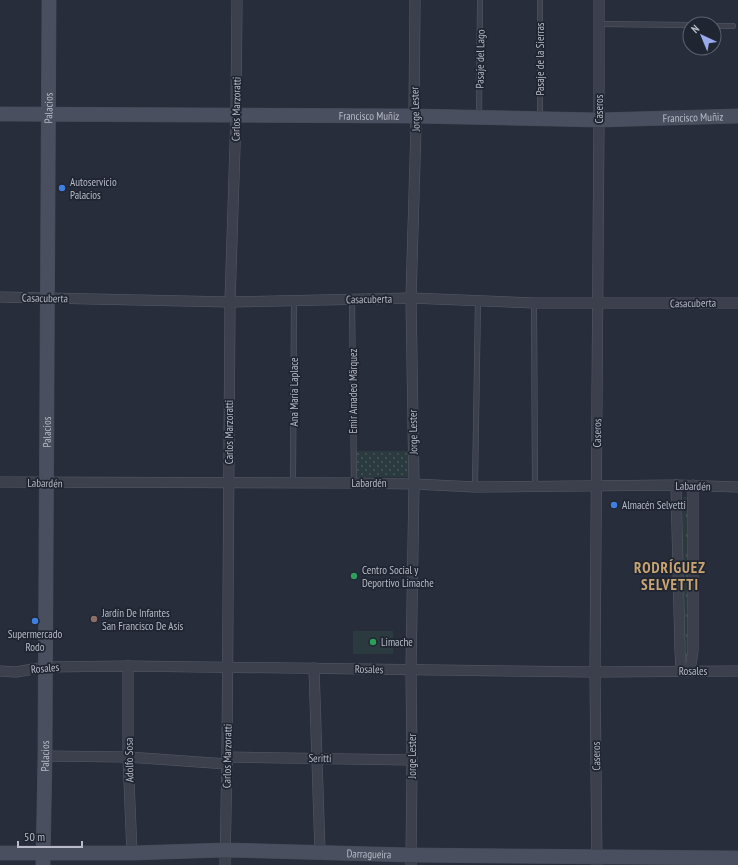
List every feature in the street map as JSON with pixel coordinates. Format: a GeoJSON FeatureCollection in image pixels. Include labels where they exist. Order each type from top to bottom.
{"type":"FeatureCollection","features":[{"type":"Feature","properties":{"kind":"street","name":"Palacios"},"geometry":{"type":"LineString","coordinates":[[43,859],[45,756],[49,0]]}},
{"type":"Feature","properties":{"kind":"street","name":"Carlos Marzoratti"},"geometry":{"type":"LineString","coordinates":[[225,865],[230,302],[236,115],[237,0]]}},
{"type":"Feature","properties":{"kind":"street","name":"Jorge Lester"},"geometry":{"type":"LineString","coordinates":[[411,860],[411,670],[414,484],[411,298],[416,127],[414,116],[415,0]]}},
{"type":"Feature","properties":{"kind":"street","name":"Caseros"},"geometry":{"type":"LineString","coordinates":[[597,860],[595,672],[599,0]]}},
{"type":"Feature","properties":{"kind":"street","name":"Francisco Muñiz"},"geometry":{"type":"LineString","coordinates":[[0,114],[414,116],[599,120],[738,116]]}},
{"type":"Feature","properties":{"kind":"street","name":"Casacuberta"},"geometry":{"type":"LineString","coordinates":[[0,297],[230,302],[411,298],[534,303],[738,303]]}},
{"type":"Feature","properties":{"kind":"street","name":"Labardén"},"geometry":{"type":"LineString","coordinates":[[0,482],[354,483],[475,487],[676,485],[738,487]]}},
{"type":"Feature","properties":{"kind":"street"},"geometry":{"type":"LineString","coordinates":[[676,485],[686,670]]}},
{"type":"Feature","properties":{"kind":"street"},"geometry":{"type":"LineString","coordinates":[[686,670],[693,651],[693,485]]}},
{"type":"Feature","properties":{"kind":"street","name":"Rosales"},"geometry":{"type":"LineString","coordinates":[[0,671],[16,672],[45,667],[128,666],[595,672],[686,670],[738,671]]}},
{"type":"Feature","properties":{"kind":"street","name":"Adolfo Sosa"},"geometry":{"type":"LineString","coordinates":[[128,666],[128,757],[132,853]]}},
{"type":"Feature","properties":{"kind":"street"},"geometry":{"type":"LineString","coordinates":[[314,668],[320,852]]}},
{"type":"Feature","properties":{"kind":"street","name":"Seritti"},"geometry":{"type":"LineString","coordinates":[[45,756],[227,760],[317,758],[412,760]]}},
{"type":"Feature","properties":{"kind":"street","name":"Darragueira"},"geometry":{"type":"LineString","coordinates":[[0,853],[43,859],[132,853],[225,850],[320,852],[411,860],[480,858],[597,860],[738,858]]}},
{"type":"Feature","properties":{"kind":"lane","name":"Pasaje del Lago"},"geometry":{"type":"LineString","coordinates":[[479,117],[480,0]]}},
{"type":"Feature","properties":{"kind":"lane","name":"Pasaje de la Sierras"},"geometry":{"type":"LineString","coordinates":[[540,0],[540,118]]}},
{"type":"Feature","properties":{"kind":"lane"},"geometry":{"type":"LineString","coordinates":[[599,24],[682,26]]}},
{"type":"Feature","properties":{"kind":"lane"},"geometry":{"type":"LineString","coordinates":[[722,26],[733,26]]}},
{"type":"Feature","properties":{"kind":"lane","name":"Emir Amadeo Märquez"},"geometry":{"type":"LineString","coordinates":[[352,299],[354,483]]}},
{"type":"Feature","properties":{"kind":"lane","name":"Ana María Laplace"},"geometry":{"type":"LineString","coordinates":[[293,483],[294,300]]}},
{"type":"Feature","properties":{"kind":"lane"},"geometry":{"type":"LineString","coordinates":[[475,487],[478,300]]}},
{"type":"Feature","properties":{"kind":"lane"},"geometry":{"type":"LineString","coordinates":[[534,303],[534,486]]}},
{"type":"Feature","properties":{"kind":"green space"},"geometry":{"type":"Polygon","coordinates":[[[354,451],[408,451],[408,477],[354,477],[354,451]]]}},
{"type":"Feature","properties":{"kind":"green space"},"geometry":{"type":"Polygon","coordinates":[[[683,497],[688,497],[689,657],[683,657],[683,497]]]}},
{"type":"Feature","properties":{"kind":"green space","name":"Limache"},"geometry":{"type":"Polygon","coordinates":[[[353,631],[393,631],[393,654],[353,654],[353,631]]]}},
{"type":"Feature","properties":{"kind":"place","name":"Autoservicio Palacios"},"geometry":{"type":"Point","coordinates":[62,188]}},
{"type":"Feature","properties":{"kind":"place","name":"Almacén Selvetti"},"geometry":{"type":"Point","coordinates":[614,505]}},
{"type":"Feature","properties":{"kind":"place","name":"Centro Social y Deportivo Limache"},"geometry":{"type":"Point","coordinates":[354,576]}},
{"type":"Feature","properties":{"kind":"place","name":"Jardín De Infantes San Francisco De Asís"},"geometry":{"type":"Point","coordinates":[94,619]}},
{"type":"Feature","properties":{"kind":"place","name":"Supermercado Rodo"},"geometry":{"type":"Point","coordinates":[35,621]}},
{"type":"Feature","properties":{"kind":"place","name":"Limache"},"geometry":{"type":"Point","coordinates":[373,642]}},
{"type":"Feature","properties":{"kind":"district","name":"RODRÍGUEZ SELVETTI"},"geometry":{"type":"Point","coordinates":[670,576]}}]}
